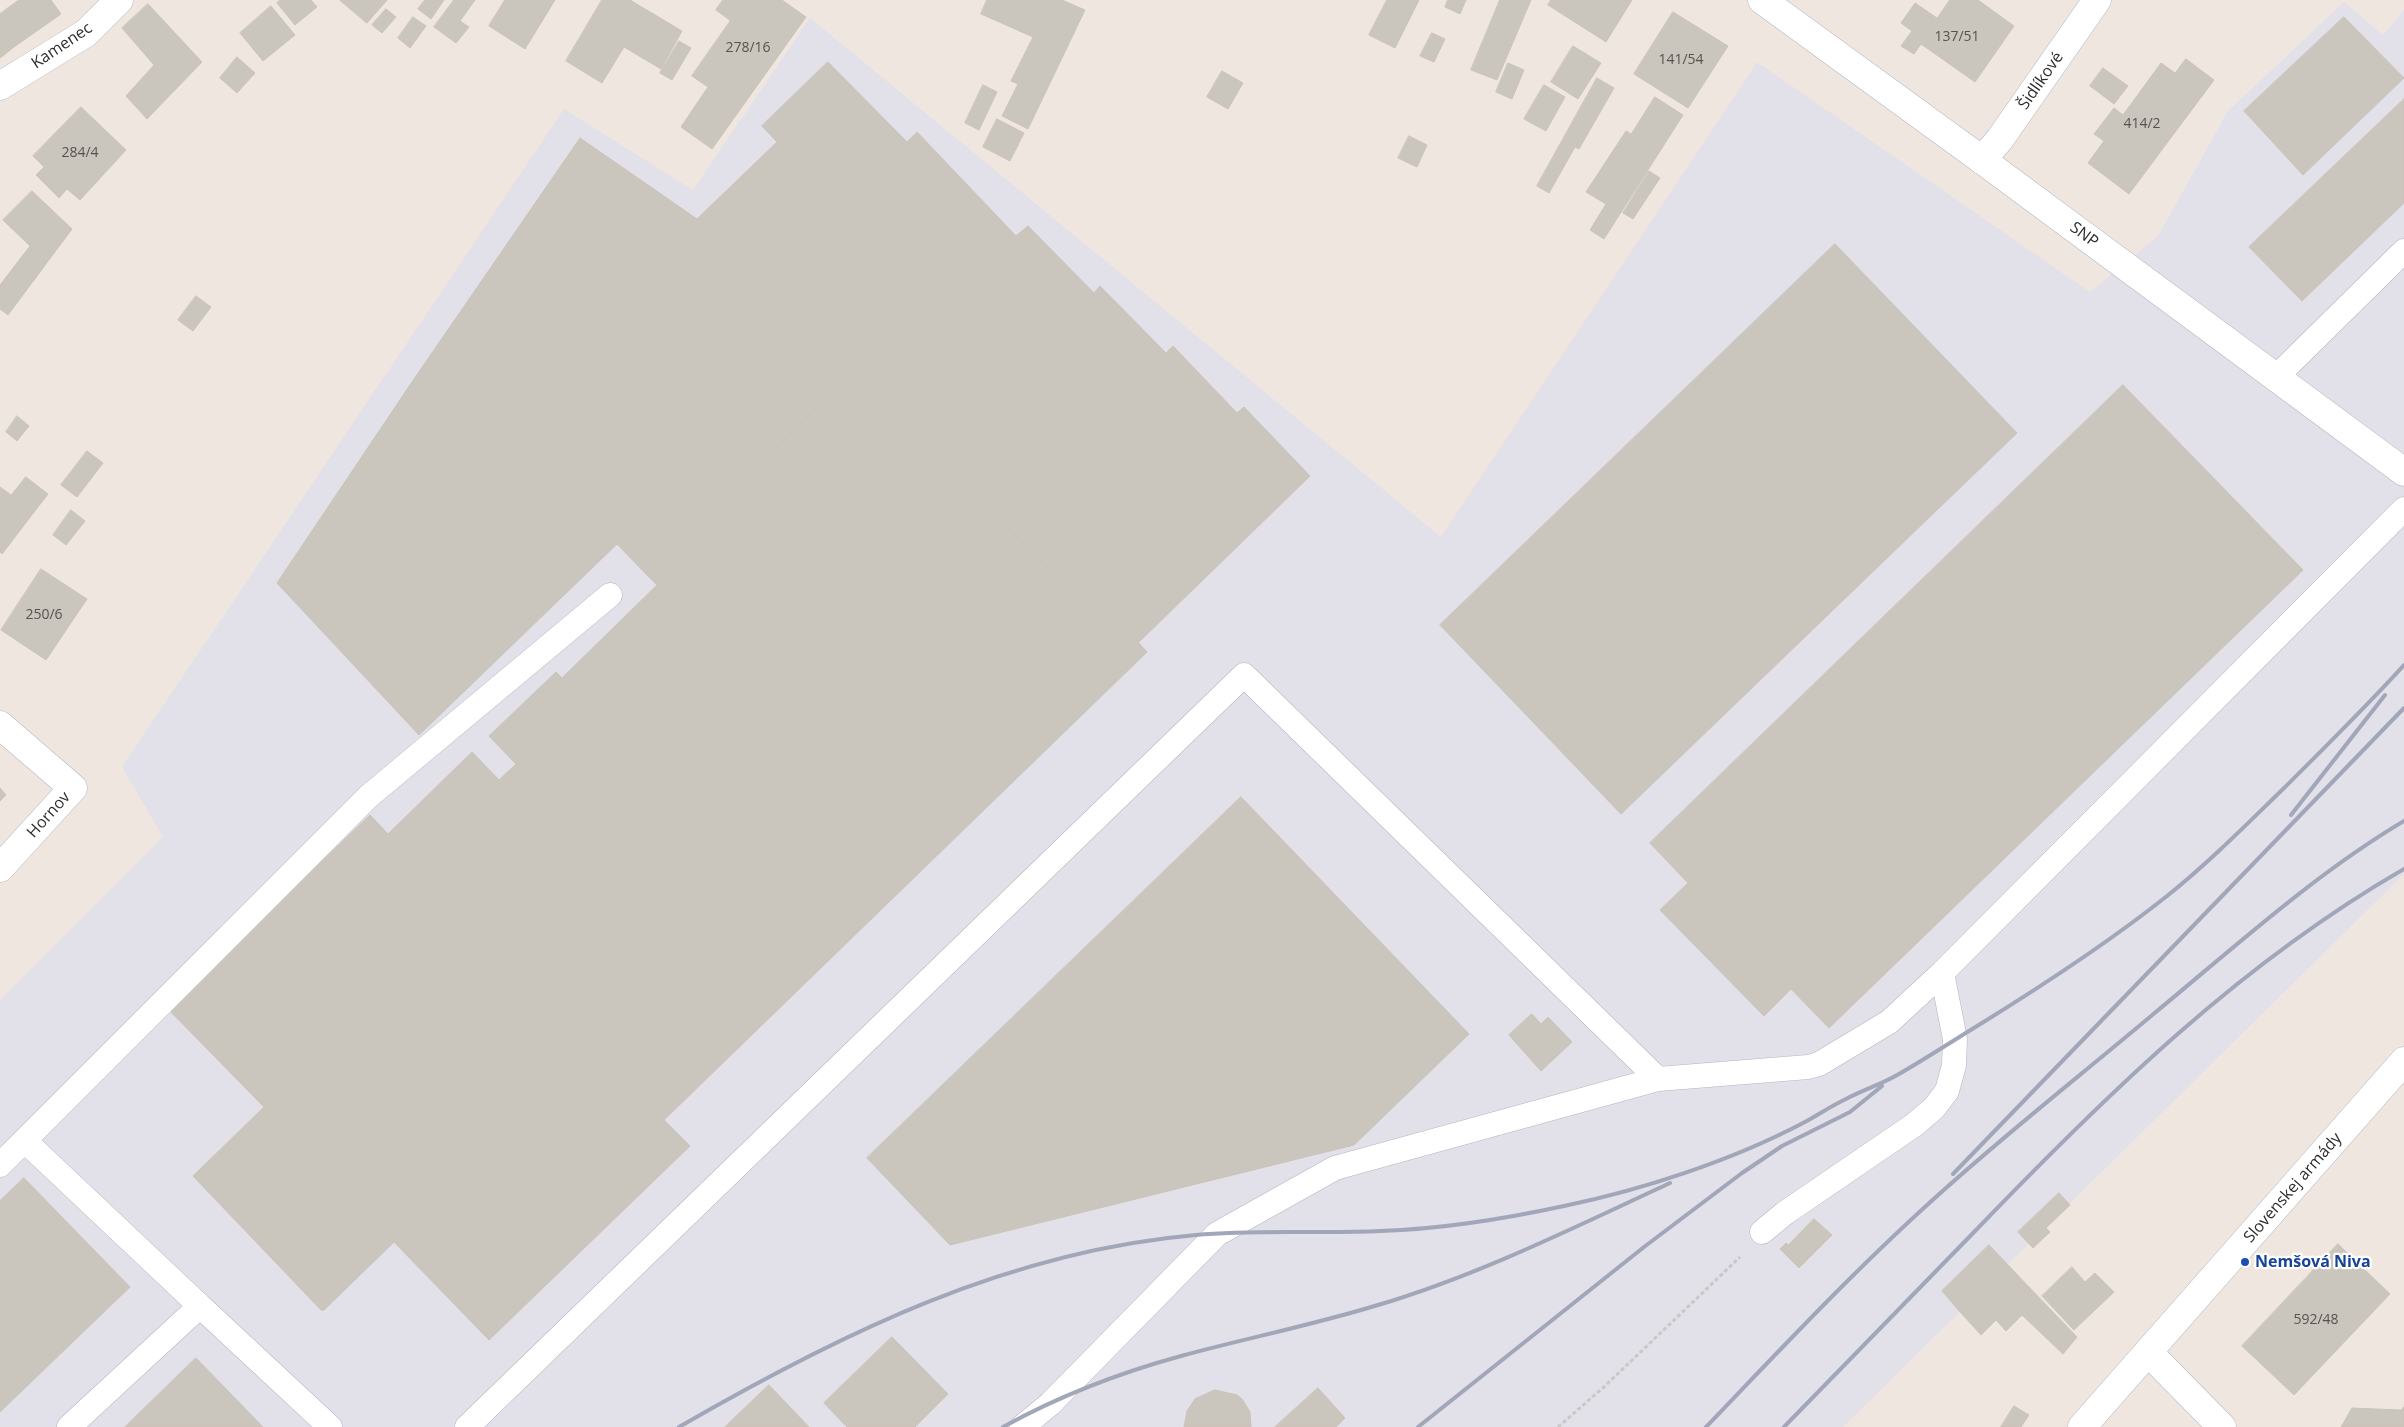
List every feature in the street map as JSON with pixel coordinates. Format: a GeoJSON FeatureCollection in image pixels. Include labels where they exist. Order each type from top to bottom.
{"type":"FeatureCollection","features":[{"type":"Feature","properties":{"kind":"street","name":"Kamenec"},"geometry":{"type":"LineString","coordinates":[[0,86],[86,33],[119,0]]}},
{"type":"Feature","properties":{"kind":"street","name":"SNP"},"geometry":{"type":"LineString","coordinates":[[1762,0],[2404,472]]}},
{"type":"Feature","properties":{"kind":"street","name":"Šidlíkové"},"geometry":{"type":"LineString","coordinates":[[1982,160],[2000,139],[2097,0]]}},
{"type":"Feature","properties":{"kind":"street","name":"Hornov"},"geometry":{"type":"LineString","coordinates":[[0,725],[73,788],[0,868]]}},
{"type":"Feature","properties":{"kind":"street","name":"Slovenskej armády"},"geometry":{"type":"LineString","coordinates":[[2082,1427],[2404,1061]]}},
{"type":"Feature","properties":{"kind":"street"},"geometry":{"type":"LineString","coordinates":[[2148,1352],[2222,1427]]}},
{"type":"Feature","properties":{"kind":"lane"},"geometry":{"type":"LineString","coordinates":[[2276,377],[2404,251]]}},
{"type":"Feature","properties":{"kind":"lane"},"geometry":{"type":"LineString","coordinates":[[1022,1427],[1050,1404],[1217,1234],[1335,1168],[1658,1079],[1819,1064],[1889,1022],[1942,973],[2404,509]]}},
{"type":"Feature","properties":{"kind":"lane"},"geometry":{"type":"LineString","coordinates":[[0,1165],[369,796],[610,595]]}},
{"type":"Feature","properties":{"kind":"lane"},"geometry":{"type":"LineString","coordinates":[[467,1427],[1244,675],[1658,1079]]}},
{"type":"Feature","properties":{"kind":"lane"},"geometry":{"type":"LineString","coordinates":[[1762,1232],[1785,1213],[1914,1125],[1934,1108],[1947,1091],[1954,1066],[1955,1039],[1942,973]]}},
{"type":"Feature","properties":{"kind":"lane"},"geometry":{"type":"LineString","coordinates":[[25,1141],[330,1427]]}},
{"type":"Feature","properties":{"kind":"lane"},"geometry":{"type":"LineString","coordinates":[[69,1427],[200,1306]]}},
{"type":"Feature","properties":{"kind":"path"},"geometry":{"type":"LineString","coordinates":[[1558,1427],[1729,1269],[1762,1232]]}},
{"type":"Feature","properties":{"kind":"shaded area"},"geometry":{"type":"Polygon","coordinates":[[[2344,2],[2383,35],[2404,10],[2404,874],[1843,1427],[0,1427],[0,1000],[163,837],[122,767],[564,109],[693,190],[810,18],[1441,537],[1757,62],[2090,292],[2158,236],[2228,111],[2344,2]]]}},
{"type":"Feature","properties":{"kind":"building"},"geometry":{"type":"Polygon","coordinates":[[[19,0],[51,0],[61,14],[14,47],[0,28],[0,14],[19,0]]]}},
{"type":"Feature","properties":{"kind":"building"},"geometry":{"type":"Polygon","coordinates":[[[280,0],[311,0],[317,7],[295,25],[277,3],[280,0]]]}},
{"type":"Feature","properties":{"kind":"building"},"geometry":{"type":"Polygon","coordinates":[[[340,0],[387,0],[367,23],[340,0]]]}},
{"type":"Feature","properties":{"kind":"building"},"geometry":{"type":"Polygon","coordinates":[[[425,0],[444,0],[431,19],[418,9],[425,0]]]}},
{"type":"Feature","properties":{"kind":"building"},"geometry":{"type":"Polygon","coordinates":[[[454,0],[475,0],[460,21],[469,27],[456,43],[434,27],[454,0]]]}},
{"type":"Feature","properties":{"kind":"building"},"geometry":{"type":"Polygon","coordinates":[[[505,0],[555,0],[525,49],[489,26],[505,0]]]}},
{"type":"Feature","properties":{"kind":"building"},"geometry":{"type":"Polygon","coordinates":[[[602,0],[630,0],[682,31],[661,69],[624,47],[602,83],[566,61],[602,0]]]}},
{"type":"Feature","properties":{"kind":"building"},"geometry":{"type":"Polygon","coordinates":[[[723,0],[745,0],[731,21],[716,10],[723,0]]]}},
{"type":"Feature","properties":{"kind":"building"},"geometry":{"type":"Polygon","coordinates":[[[745,0],[782,0],[806,17],[712,149],[681,127],[708,87],[692,76],[745,0]]]}},
{"type":"Feature","properties":{"kind":"building"},"geometry":{"type":"Polygon","coordinates":[[[987,0],[1062,0],[1085,10],[1028,129],[1002,116],[1018,84],[1011,81],[1033,37],[981,14],[987,0]]]}},
{"type":"Feature","properties":{"kind":"building"},"geometry":{"type":"Polygon","coordinates":[[[1387,0],[1419,0],[1395,48],[1369,35],[1387,0]]]}},
{"type":"Feature","properties":{"kind":"building"},"geometry":{"type":"Polygon","coordinates":[[[1448,0],[1466,0],[1460,14],[1445,7],[1448,0]]]}},
{"type":"Feature","properties":{"kind":"building"},"geometry":{"type":"Polygon","coordinates":[[[1500,0],[1531,0],[1497,80],[1471,70],[1500,0]]]}},
{"type":"Feature","properties":{"kind":"building"},"geometry":{"type":"Polygon","coordinates":[[[1551,0],[1632,0],[1606,42],[1548,5],[1551,0]]]}},
{"type":"Feature","properties":{"kind":"building"},"geometry":{"type":"Polygon","coordinates":[[[1950,0],[1978,0],[2014,26],[1975,82],[1921,44],[1914,54],[1901,46],[1912,31],[1901,23],[1915,3],[1937,18],[1950,0]]]}},
{"type":"Feature","properties":{"kind":"building"},"geometry":{"type":"Polygon","coordinates":[[[148,4],[202,62],[147,119],[126,96],[154,65],[122,28],[148,4]]]}},
{"type":"Feature","properties":{"kind":"building"},"geometry":{"type":"Polygon","coordinates":[[[271,6],[295,35],[263,61],[240,33],[271,6]]]}},
{"type":"Feature","properties":{"kind":"building"},"geometry":{"type":"Polygon","coordinates":[[[386,9],[396,17],[382,33],[372,25],[386,9]]]}},
{"type":"Feature","properties":{"kind":"building"},"geometry":{"type":"Polygon","coordinates":[[[1673,12],[1728,46],[1688,108],[1634,74],[1673,12]]]}},
{"type":"Feature","properties":{"kind":"building"},"geometry":{"type":"Polygon","coordinates":[[[413,17],[426,26],[410,48],[398,38],[413,17]]]}},
{"type":"Feature","properties":{"kind":"building"},"geometry":{"type":"Polygon","coordinates":[[[2344,17],[2404,78],[2303,175],[2244,111],[2344,17]]]}},
{"type":"Feature","properties":{"kind":"building"},"geometry":{"type":"Polygon","coordinates":[[[0,28],[14,47],[0,58],[0,28]]]}},
{"type":"Feature","properties":{"kind":"building"},"geometry":{"type":"Polygon","coordinates":[[[1432,33],[1445,39],[1434,62],[1420,56],[1432,33]]]}},
{"type":"Feature","properties":{"kind":"building"},"geometry":{"type":"Polygon","coordinates":[[[679,41],[691,48],[672,80],[660,73],[679,41]]]}},
{"type":"Feature","properties":{"kind":"building"},"geometry":{"type":"Polygon","coordinates":[[[1573,46],[1601,63],[1578,99],[1551,82],[1573,46]]]}},
{"type":"Feature","properties":{"kind":"building"},"geometry":{"type":"Polygon","coordinates":[[[237,57],[255,73],[237,93],[220,78],[237,57]]]}},
{"type":"Feature","properties":{"kind":"building"},"geometry":{"type":"Polygon","coordinates":[[[2186,59],[2214,80],[2129,194],[2088,163],[2104,141],[2094,134],[2114,108],[2123,115],[2161,63],[2175,73],[2186,59]]]}},
{"type":"Feature","properties":{"kind":"building"},"geometry":{"type":"Polygon","coordinates":[[[828,62],[907,142],[917,132],[1016,236],[1028,226],[1094,293],[1100,286],[1166,353],[1173,346],[1237,413],[1244,407],[1310,476],[1139,642],[1128,631],[1117,640],[856,370],[646,574],[617,544],[419,735],[277,583],[414,379],[580,138],[697,219],[777,142],[762,126],[828,62]]]}},
{"type":"Feature","properties":{"kind":"building"},"geometry":{"type":"Polygon","coordinates":[[[1508,63],[1524,70],[1512,99],[1496,92],[1508,63]]]}},
{"type":"Feature","properties":{"kind":"building"},"geometry":{"type":"Polygon","coordinates":[[[2103,68],[2128,86],[2114,104],[2090,86],[2103,68]]]}},
{"type":"Feature","properties":{"kind":"building"},"geometry":{"type":"Polygon","coordinates":[[[1222,71],[1243,83],[1228,109],[1207,97],[1222,71]]]}},
{"type":"Feature","properties":{"kind":"building"},"geometry":{"type":"Polygon","coordinates":[[[1597,78],[1614,88],[1579,149],[1575,147],[1549,193],[1537,186],[1597,78]]]}},
{"type":"Feature","properties":{"kind":"building"},"geometry":{"type":"Polygon","coordinates":[[[983,85],[997,92],[979,130],[965,123],[983,85]]]}},
{"type":"Feature","properties":{"kind":"building"},"geometry":{"type":"Polygon","coordinates":[[[1544,85],[1565,97],[1546,131],[1524,119],[1544,85]]]}},
{"type":"Feature","properties":{"kind":"building"},"geometry":{"type":"Polygon","coordinates":[[[1655,97],[1683,115],[1604,239],[1590,230],[1606,204],[1586,192],[1626,131],[1631,134],[1655,97]]]}},
{"type":"Feature","properties":{"kind":"building"},"geometry":{"type":"Polygon","coordinates":[[[2404,99],[2404,203],[2302,301],[2249,247],[2404,99]]]}},
{"type":"Feature","properties":{"kind":"building"},"geometry":{"type":"Polygon","coordinates":[[[81,107],[126,150],[80,200],[67,189],[59,198],[36,175],[44,167],[33,156],[81,107]]]}},
{"type":"Feature","properties":{"kind":"building"},"geometry":{"type":"Polygon","coordinates":[[[997,119],[1024,133],[1010,161],[983,147],[997,119]]]}},
{"type":"Feature","properties":{"kind":"building"},"geometry":{"type":"Polygon","coordinates":[[[1409,136],[1427,145],[1417,167],[1398,158],[1409,136]]]}},
{"type":"Feature","properties":{"kind":"building"},"geometry":{"type":"Polygon","coordinates":[[[1649,171],[1660,178],[1633,219],[1623,213],[1649,171]]]}},
{"type":"Feature","properties":{"kind":"building"},"geometry":{"type":"Polygon","coordinates":[[[32,191],[72,229],[8,315],[0,309],[0,285],[30,246],[3,220],[32,191]]]}},
{"type":"Feature","properties":{"kind":"building"},"geometry":{"type":"Polygon","coordinates":[[[1835,244],[2017,433],[1621,814],[1440,625],[1835,244]]]}},
{"type":"Feature","properties":{"kind":"building"},"geometry":{"type":"Polygon","coordinates":[[[196,296],[211,307],[193,331],[178,320],[196,296]]]}},
{"type":"Feature","properties":{"kind":"building"},"geometry":{"type":"Polygon","coordinates":[[[856,370],[1117,640],[1128,631],[1147,652],[664,1120],[690,1146],[489,1340],[394,1242],[324,1310],[321,1310],[193,1176],[264,1107],[168,1009],[370,815],[388,834],[472,752],[499,780],[516,764],[489,736],[556,672],[562,678],[657,585],[646,574],[856,370]]]}},
{"type":"Feature","properties":{"kind":"building"},"geometry":{"type":"Polygon","coordinates":[[[2123,385],[2303,570],[1829,1028],[1791,989],[1764,1016],[1660,910],[1688,883],[1650,843],[2123,385]]]}},
{"type":"Feature","properties":{"kind":"building"},"geometry":{"type":"Polygon","coordinates":[[[17,416],[29,426],[17,441],[6,432],[17,416]]]}},
{"type":"Feature","properties":{"kind":"building"},"geometry":{"type":"Polygon","coordinates":[[[87,451],[103,463],[77,497],[61,485],[87,451]]]}},
{"type":"Feature","properties":{"kind":"building"},"geometry":{"type":"Polygon","coordinates":[[[26,477],[48,494],[2,554],[0,552],[0,487],[11,495],[26,477]]]}},
{"type":"Feature","properties":{"kind":"building"},"geometry":{"type":"Polygon","coordinates":[[[71,510],[85,521],[66,545],[53,535],[71,510]]]}},
{"type":"Feature","properties":{"kind":"building"},"geometry":{"type":"Polygon","coordinates":[[[41,569],[87,599],[46,660],[1,630],[41,569]]]}},
{"type":"Feature","properties":{"kind":"building"},"geometry":{"type":"Polygon","coordinates":[[[0,788],[6,795],[0,801],[0,788]]]}},
{"type":"Feature","properties":{"kind":"building"},"geometry":{"type":"Polygon","coordinates":[[[1241,797],[1469,1034],[1354,1145],[950,1245],[867,1158],[1241,797]]]}},
{"type":"Feature","properties":{"kind":"building"},"geometry":{"type":"Polygon","coordinates":[[[1532,1014],[1541,1024],[1548,1017],[1572,1042],[1541,1071],[1509,1035],[1532,1014]]]}},
{"type":"Feature","properties":{"kind":"building"},"geometry":{"type":"Polygon","coordinates":[[[24,1178],[130,1287],[0,1412],[0,1201],[24,1178]]]}},
{"type":"Feature","properties":{"kind":"building"},"geometry":{"type":"Polygon","coordinates":[[[2059,1193],[2070,1205],[2046,1228],[2050,1232],[2033,1248],[2018,1232],[2059,1193]]]}},
{"type":"Feature","properties":{"kind":"building"},"geometry":{"type":"Polygon","coordinates":[[[1814,1219],[1832,1235],[1799,1268],[1780,1249],[1786,1243],[1788,1245],[1814,1219]]]}},
{"type":"Feature","properties":{"kind":"building"},"geometry":{"type":"Polygon","coordinates":[[[2338,1244],[2390,1294],[2294,1395],[2242,1346],[2338,1244]]]}},
{"type":"Feature","properties":{"kind":"building"},"geometry":{"type":"Polygon","coordinates":[[[1989,1245],[2029,1287],[2007,1309],[1993,1294],[1984,1293],[1961,1313],[1942,1291],[1989,1245]]]}},
{"type":"Feature","properties":{"kind":"building"},"geometry":{"type":"Polygon","coordinates":[[[2072,1267],[2085,1282],[2095,1273],[2114,1292],[2074,1330],[2042,1296],[2072,1267]]]}},
{"type":"Feature","properties":{"kind":"building"},"geometry":{"type":"Polygon","coordinates":[[[2029,1287],[2077,1337],[2063,1354],[2022,1315],[2006,1331],[1996,1320],[1981,1335],[1961,1313],[1984,1293],[1993,1294],[2007,1309],[2029,1287]]]}},
{"type":"Feature","properties":{"kind":"building"},"geometry":{"type":"Polygon","coordinates":[[[892,1337],[948,1394],[915,1427],[847,1427],[824,1403],[892,1337]]]}},
{"type":"Feature","properties":{"kind":"building"},"geometry":{"type":"Polygon","coordinates":[[[196,1358],[263,1427],[125,1427],[196,1358]]]}},
{"type":"Feature","properties":{"kind":"building"},"geometry":{"type":"Polygon","coordinates":[[[769,1385],[809,1427],[725,1427],[769,1385]]]}},
{"type":"Feature","properties":{"kind":"building"},"geometry":{"type":"Polygon","coordinates":[[[1318,1388],[1345,1418],[1336,1427],[1275,1427],[1318,1388]]]}},
{"type":"Feature","properties":{"kind":"building"},"geometry":{"type":"Polygon","coordinates":[[[1215,1390],[1237,1395],[1242,1399],[1250,1412],[1251,1427],[1184,1427],[1187,1411],[1195,1399],[1215,1390]]]}},
{"type":"Feature","properties":{"kind":"building"},"geometry":{"type":"Polygon","coordinates":[[[2014,1406],[2029,1415],[2021,1427],[2001,1427],[2014,1406]]]}},
{"type":"Feature","properties":{"kind":"building"},"geometry":{"type":"Polygon","coordinates":[[[2404,1407],[2404,1427],[2341,1427],[2352,1408],[2401,1410],[2404,1407]]]}},
{"type":"Feature","properties":{"kind":"railway"},"geometry":{"type":"LineString","coordinates":[[679,1427],[801,1360],[927,1302],[992,1278],[1059,1259],[1126,1244],[1196,1235],[1242,1232],[1404,1230],[1496,1219],[1564,1206],[1655,1182],[1717,1161],[1776,1137],[1840,1102],[1909,1068],[2076,963],[2145,913],[2182,884],[2225,845],[2328,744],[2404,665]]}},
{"type":"Feature","properties":{"kind":"railway"},"geometry":{"type":"LineString","coordinates":[[2291,815],[2385,695]]}},
{"type":"Feature","properties":{"kind":"railway"},"geometry":{"type":"LineString","coordinates":[[1953,1174],[2404,708]]}},
{"type":"Feature","properties":{"kind":"railway"},"geometry":{"type":"LineString","coordinates":[[1706,1427],[1869,1260],[1982,1156],[2277,911],[2339,864],[2404,821]]}},
{"type":"Feature","properties":{"kind":"railway"},"geometry":{"type":"LineString","coordinates":[[1784,1427],[2027,1178],[2126,1080],[2232,989],[2287,946],[2344,906],[2404,869]]}},
{"type":"Feature","properties":{"kind":"railway"},"geometry":{"type":"LineString","coordinates":[[1418,1427],[1644,1247],[1742,1173],[1782,1146],[1850,1112],[1882,1086]]}},
{"type":"Feature","properties":{"kind":"railway"},"geometry":{"type":"LineString","coordinates":[[1003,1427],[1068,1395],[1135,1370],[1206,1349],[1354,1312],[1416,1293],[1490,1265],[1670,1183]]}},
{"type":"Feature","properties":{"kind":"place","name":"Nemšová Niva"},"geometry":{"type":"Point","coordinates":[2245,1262]}}]}
